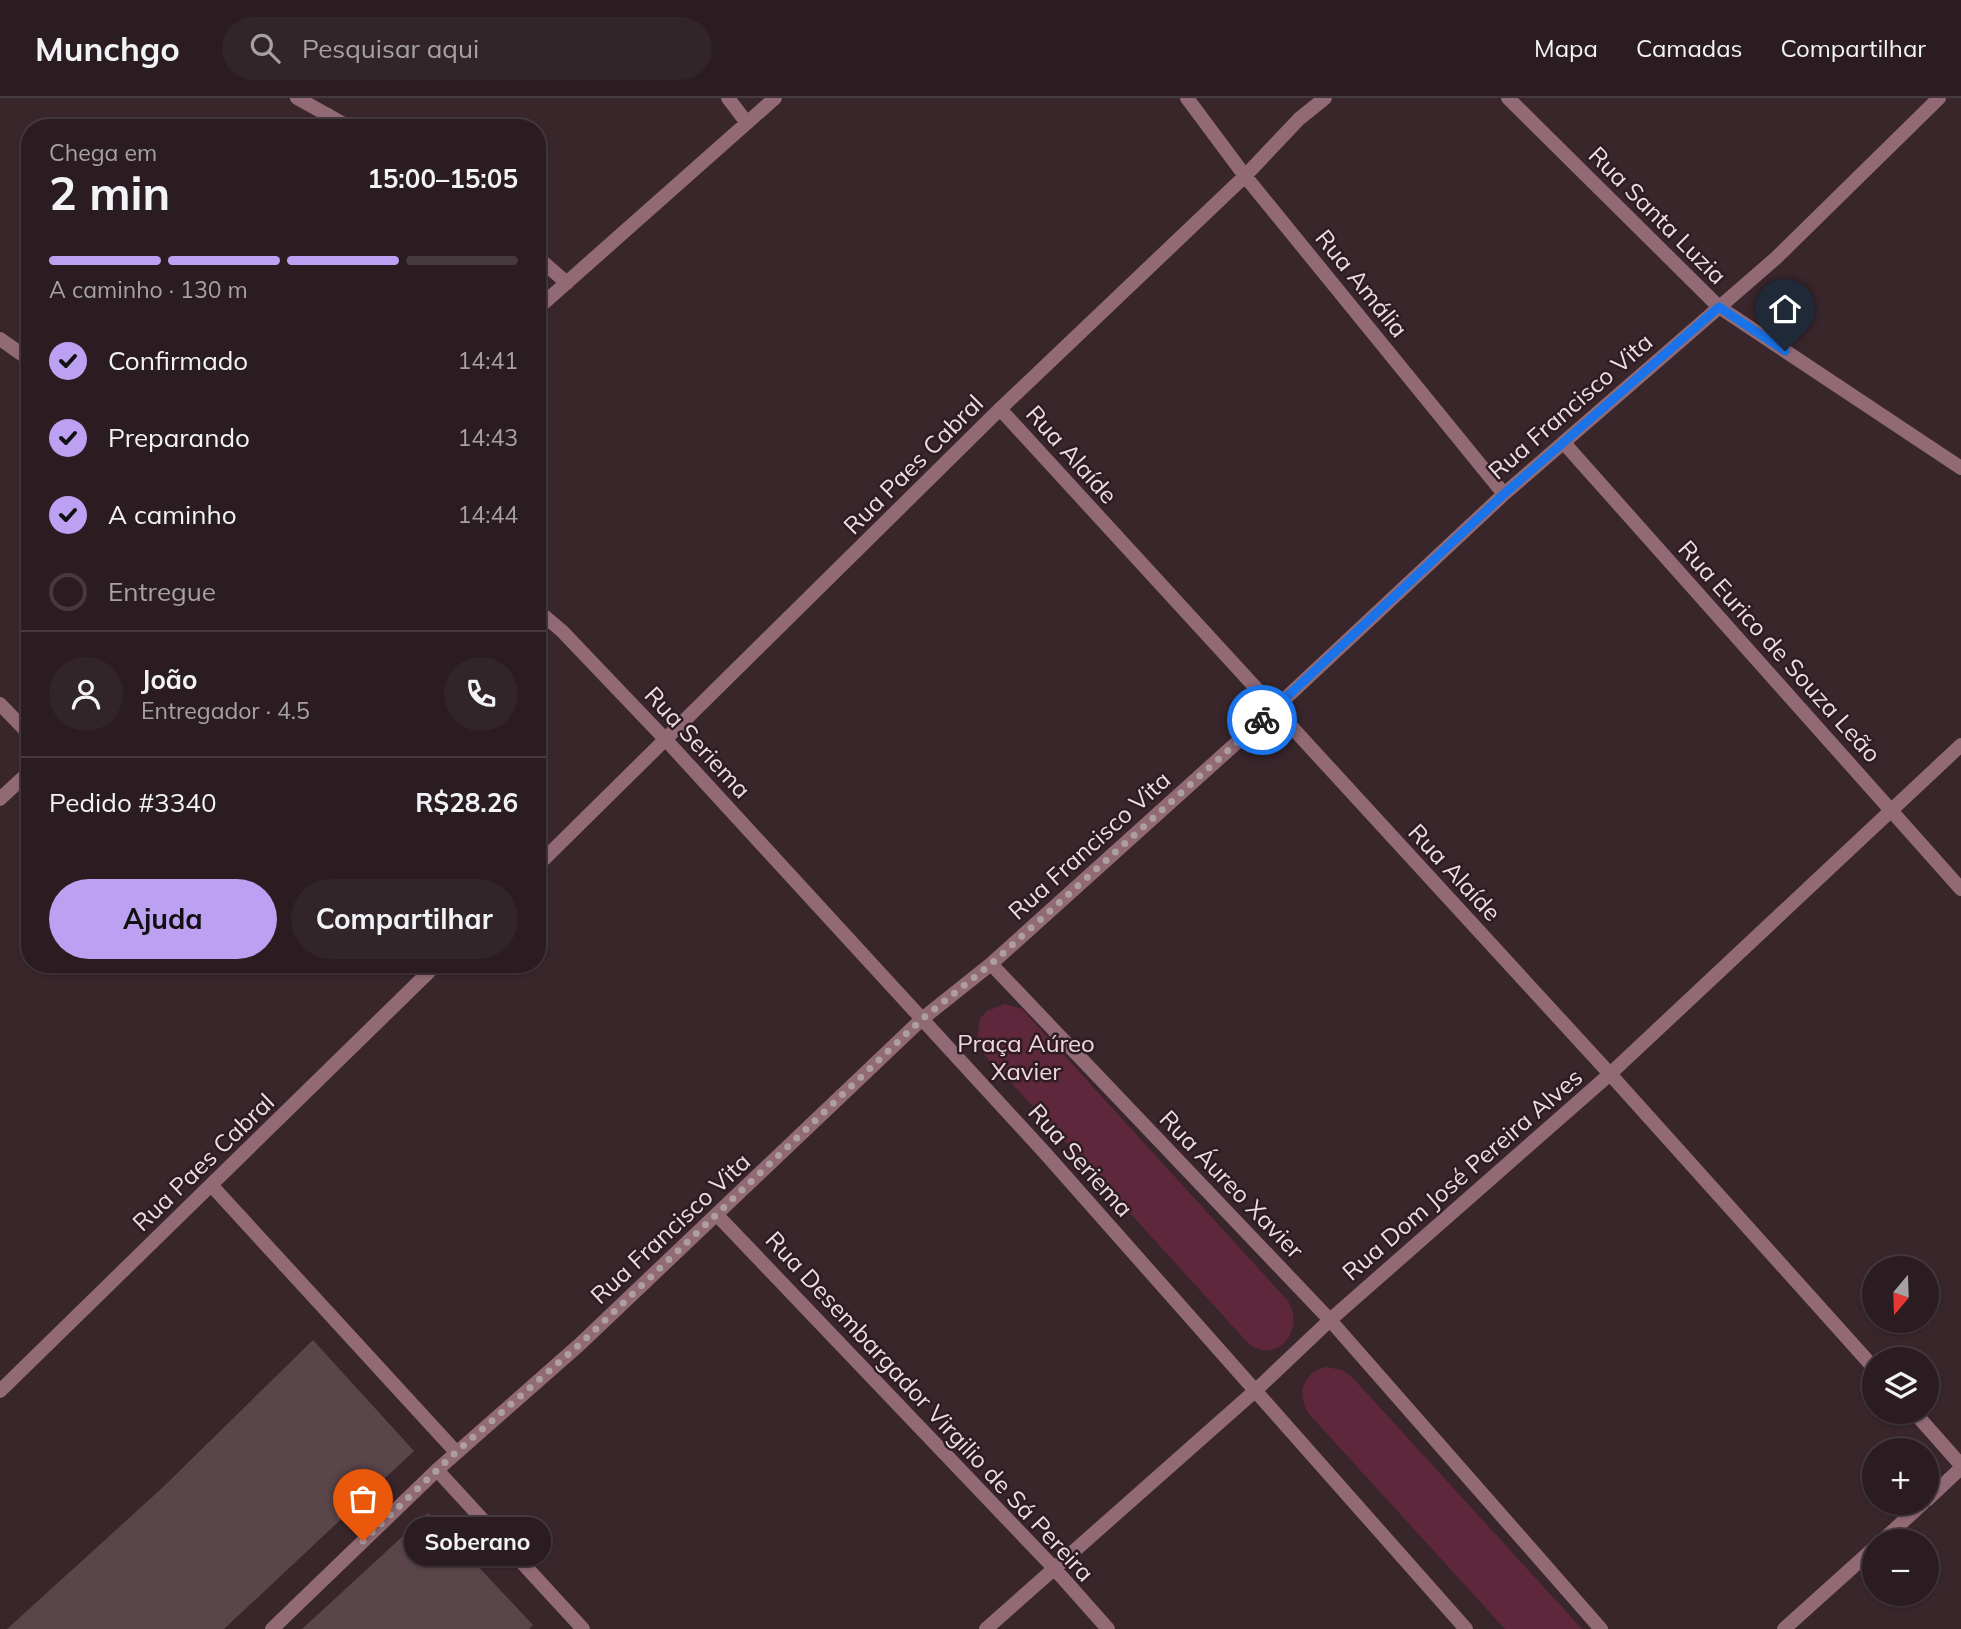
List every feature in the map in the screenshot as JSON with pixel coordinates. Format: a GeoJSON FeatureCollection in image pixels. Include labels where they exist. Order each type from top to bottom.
{"type":"FeatureCollection","features":[{"type":"Feature","properties":{"kind":"street"},"geometry":{"type":"LineString","coordinates":[[297,98],[335,119]]}},
{"type":"Feature","properties":{"kind":"street"},"geometry":{"type":"LineString","coordinates":[[728,98],[747,123]]}},
{"type":"Feature","properties":{"kind":"street"},"geometry":{"type":"LineString","coordinates":[[546,301],[775,98]]}},
{"type":"Feature","properties":{"kind":"street","name":"Rua Amália"},"geometry":{"type":"LineString","coordinates":[[1187,98],[1245,176],[1504,494]]}},
{"type":"Feature","properties":{"kind":"street","name":"Rua Paes Cabral"},"geometry":{"type":"LineString","coordinates":[[546,857],[1000,409],[1245,176],[1299,119],[1325,98]]}},
{"type":"Feature","properties":{"kind":"street","name":"Rua Santa Luzia"},"geometry":{"type":"LineString","coordinates":[[1508,98],[1719,307],[1961,468]]}},
{"type":"Feature","properties":{"kind":"street","name":"Rua Francisco Vita"},"geometry":{"type":"LineString","coordinates":[[272,1629],[456,1452],[579,1345],[718,1215],[922,1019],[991,964],[1274,709],[1504,494],[1776,258],[1939,98]]}},
{"type":"Feature","properties":{"kind":"street"},"geometry":{"type":"LineString","coordinates":[[325,119],[328,115]]}},
{"type":"Feature","properties":{"kind":"street"},"geometry":{"type":"LineString","coordinates":[[546,265],[567,283]]}},
{"type":"Feature","properties":{"kind":"street"},"geometry":{"type":"LineString","coordinates":[[0,339],[21,354]]}},
{"type":"Feature","properties":{"kind":"street","name":"Rua Alaíde"},"geometry":{"type":"LineString","coordinates":[[1000,409],[1610,1074],[1862,1355]]}},
{"type":"Feature","properties":{"kind":"street","name":"Rua Eurico de Souza Leão"},"geometry":{"type":"LineString","coordinates":[[1564,443],[1961,890]]}},
{"type":"Feature","properties":{"kind":"street","name":"Rua Seriema"},"geometry":{"type":"LineString","coordinates":[[546,618],[666,740],[1045,1153],[1466,1629]]}},
{"type":"Feature","properties":{"kind":"street"},"geometry":{"type":"LineString","coordinates":[[0,704],[21,726]]}},
{"type":"Feature","properties":{"kind":"street","name":"Rua Dom José Pereira Alves"},"geometry":{"type":"LineString","coordinates":[[986,1629],[1610,1074],[1961,745]]}},
{"type":"Feature","properties":{"kind":"street"},"geometry":{"type":"LineString","coordinates":[[0,799],[21,779]]}},
{"type":"Feature","properties":{"kind":"street","name":"Rua Áureo Xavier"},"geometry":{"type":"LineString","coordinates":[[991,964],[1331,1320],[1601,1629]]}},
{"type":"Feature","properties":{"kind":"street","name":"Rua Paes Cabral"},"geometry":{"type":"LineString","coordinates":[[0,1391],[428,973]]}},
{"type":"Feature","properties":{"kind":"street"},"geometry":{"type":"LineString","coordinates":[[212,1185],[456,1452]]}},
{"type":"Feature","properties":{"kind":"street","name":"Rua Desembargador Virgilio de Sá Pereira"},"geometry":{"type":"LineString","coordinates":[[718,1215],[1053,1567],[1108,1629]]}},
{"type":"Feature","properties":{"kind":"street"},"geometry":{"type":"LineString","coordinates":[[1924,1424],[1961,1466],[1939,1488]]}},
{"type":"Feature","properties":{"kind":"street"},"geometry":{"type":"LineString","coordinates":[[437,1470],[583,1629]]}},
{"type":"Feature","properties":{"kind":"street"},"geometry":{"type":"LineString","coordinates":[[1895,1529],[1911,1515]]}},
{"type":"Feature","properties":{"kind":"street"},"geometry":{"type":"LineString","coordinates":[[1784,1629],[1862,1559]]}},
{"type":"Feature","properties":{"kind":"green space","name":"Praça Aúreo Xavier"},"geometry":{"type":"Polygon","coordinates":[[[1005,1004],[1022,1009],[1288,1301],[1293,1312],[1293,1323],[1285,1342],[1269,1350],[1258,1349],[1248,1343],[986,1057],[977,1042],[980,1019],[987,1011],[1005,1004]]]}},
{"type":"Feature","properties":{"kind":"green space"},"geometry":{"type":"Polygon","coordinates":[[[1326,1367],[1342,1370],[1352,1377],[1582,1629],[1505,1629],[1309,1414],[1303,1399],[1304,1385],[1311,1374],[1326,1367]]]}},
{"type":"Feature","properties":{"kind":"building"},"geometry":{"type":"Polygon","coordinates":[[[313,1340],[414,1451],[224,1629],[7,1629],[161,1489],[313,1340]]]}},
{"type":"Feature","properties":{"kind":"building"},"geometry":{"type":"Polygon","coordinates":[[[428,1513],[533,1625],[529,1629],[302,1629],[428,1513]]]}},
{"type":"Feature","properties":{"kind":"way so far"},"geometry":{"type":"LineString","coordinates":[[363,1541],[456,1452],[579,1345],[922,1019],[991,964],[1262,720]]}},
{"type":"Feature","properties":{"kind":"place","name":"Soberano"},"geometry":{"type":"Point","coordinates":[363,1541]}},
{"type":"Feature","properties":{"kind":"route"},"geometry":{"type":"LineString","coordinates":[[1262,720],[1504,494],[1719,307],[1785,351]]}}]}
